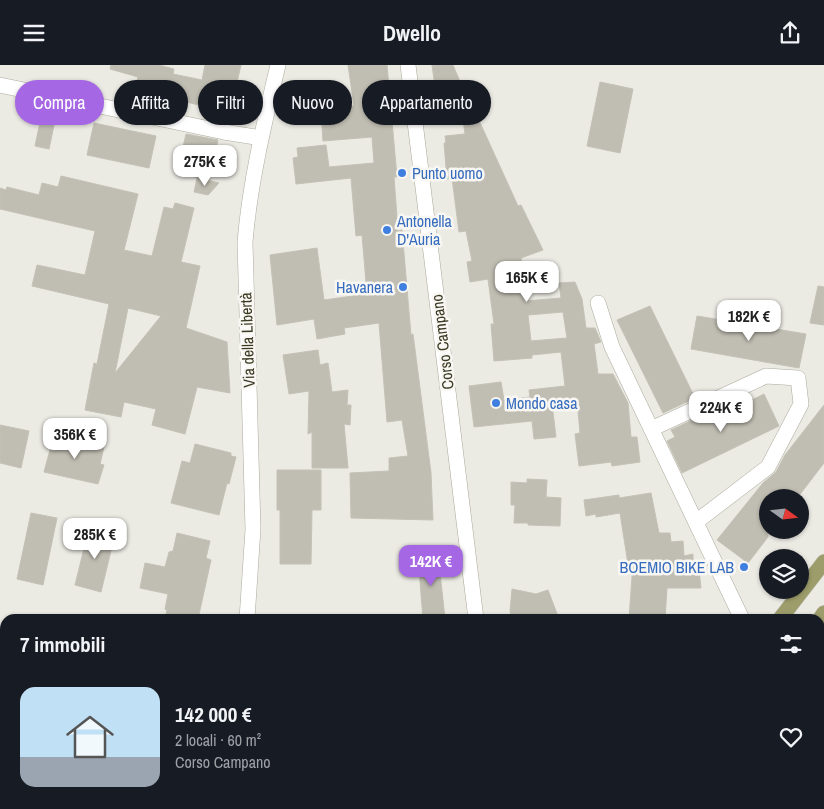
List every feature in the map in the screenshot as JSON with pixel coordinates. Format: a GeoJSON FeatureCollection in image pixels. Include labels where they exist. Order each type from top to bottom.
{"type":"FeatureCollection","features":[{"type":"Feature","properties":{"kind":"main road"},"geometry":{"type":"LineString","coordinates":[[784,614],[824,562]]}},
{"type":"Feature","properties":{"kind":"street","name":"Via della Libertà"},"geometry":{"type":"LineString","coordinates":[[247,614],[253,529],[245,243],[248,204],[278,65]]}},
{"type":"Feature","properties":{"kind":"street","name":"Corso Campano"},"geometry":{"type":"LineString","coordinates":[[408,65],[475,614]]}},
{"type":"Feature","properties":{"kind":"street"},"geometry":{"type":"LineString","coordinates":[[0,85],[261,138]]}},
{"type":"Feature","properties":{"kind":"street"},"geometry":{"type":"LineString","coordinates":[[598,303],[612,347],[740,614]]}},
{"type":"Feature","properties":{"kind":"street"},"geometry":{"type":"LineString","coordinates":[[651,429],[766,375],[798,378],[801,403],[768,467],[696,522]]}},
{"type":"Feature","properties":{"kind":"building"},"geometry":{"type":"Polygon","coordinates":[[[111,65],[159,65],[174,69],[173,74],[202,80],[198,80],[198,105],[188,102],[188,80],[137,80],[138,77],[110,69],[111,65]]]}},
{"type":"Feature","properties":{"kind":"building"},"geometry":{"type":"Polygon","coordinates":[[[205,65],[241,65],[238,80],[202,80],[205,65]]]}},
{"type":"Feature","properties":{"kind":"building"},"geometry":{"type":"Polygon","coordinates":[[[348,65],[387,65],[388,80],[362,80],[362,125],[392,125],[397,177],[394,177],[398,231],[402,230],[411,335],[413,334],[431,473],[433,520],[351,518],[350,473],[389,471],[389,458],[408,456],[402,420],[387,422],[379,323],[344,328],[345,334],[317,339],[314,319],[277,325],[270,255],[317,248],[324,300],[367,294],[362,235],[356,236],[351,178],[296,184],[293,158],[298,157],[297,148],[326,145],[329,167],[374,163],[372,137],[323,141],[322,125],[352,125],[352,106],[354,106],[352,80],[350,80],[348,65]]]}},
{"type":"Feature","properties":{"kind":"building"},"geometry":{"type":"Polygon","coordinates":[[[432,65],[453,65],[459,80],[434,80],[432,65]]]}},
{"type":"Feature","properties":{"kind":"building"},"geometry":{"type":"Polygon","coordinates":[[[600,82],[633,89],[620,153],[587,146],[600,82]]]}},
{"type":"Feature","properties":{"kind":"building"},"geometry":{"type":"Polygon","coordinates":[[[39,125],[54,125],[49,149],[35,146],[39,125]]]}},
{"type":"Feature","properties":{"kind":"building"},"geometry":{"type":"Polygon","coordinates":[[[94,125],[104,125],[156,136],[149,168],[87,155],[94,125]]]}},
{"type":"Feature","properties":{"kind":"building"},"geometry":{"type":"Polygon","coordinates":[[[464,125],[481,125],[518,206],[521,205],[543,250],[521,258],[525,301],[561,298],[559,283],[575,282],[582,299],[586,328],[595,328],[601,342],[594,344],[598,374],[613,374],[628,403],[631,437],[637,437],[640,462],[612,466],[611,462],[579,466],[575,434],[580,433],[577,400],[552,404],[556,437],[534,439],[532,421],[474,427],[469,386],[501,382],[504,400],[530,397],[529,390],[565,386],[561,352],[532,355],[532,358],[494,361],[491,324],[494,324],[488,279],[470,282],[467,262],[472,261],[466,231],[459,232],[452,178],[447,179],[445,136],[465,134],[464,125]],[[563,312],[528,315],[531,341],[567,338],[563,312]]]}},
{"type":"Feature","properties":{"kind":"building"},"geometry":{"type":"Polygon","coordinates":[[[186,134],[218,140],[209,180],[177,173],[186,134]]]}},
{"type":"Feature","properties":{"kind":"building"},"geometry":{"type":"Polygon","coordinates":[[[61,176],[138,194],[124,250],[152,256],[164,207],[173,209],[175,203],[194,208],[181,262],[200,266],[186,328],[227,342],[230,393],[197,387],[185,434],[152,425],[156,409],[124,402],[121,417],[85,410],[94,363],[97,364],[109,304],[32,286],[37,265],[85,275],[95,231],[0,209],[0,188],[6,190],[7,187],[39,195],[42,183],[58,187],[61,176]],[[128,308],[115,373],[161,316],[128,308]]]}},
{"type":"Feature","properties":{"kind":"building"},"geometry":{"type":"Polygon","coordinates":[[[197,178],[219,183],[208,195],[194,192],[197,178]]]}},
{"type":"Feature","properties":{"kind":"building"},"geometry":{"type":"Polygon","coordinates":[[[818,286],[824,287],[824,325],[810,323],[818,286]]]}},
{"type":"Feature","properties":{"kind":"building"},"geometry":{"type":"Polygon","coordinates":[[[650,306],[695,398],[663,413],[617,320],[650,306]]]}},
{"type":"Feature","properties":{"kind":"building"},"geometry":{"type":"Polygon","coordinates":[[[697,316],[806,334],[799,368],[691,349],[697,316]]]}},
{"type":"Feature","properties":{"kind":"building"},"geometry":{"type":"Polygon","coordinates":[[[318,350],[320,365],[328,363],[332,392],[348,390],[347,405],[351,405],[350,425],[344,424],[348,468],[312,468],[312,432],[308,434],[309,391],[289,394],[283,355],[318,350]]]}},
{"type":"Feature","properties":{"kind":"building"},"geometry":{"type":"Polygon","coordinates":[[[764,394],[779,426],[682,473],[667,441],[675,437],[671,430],[703,415],[707,422],[764,394]]]}},
{"type":"Feature","properties":{"kind":"building"},"geometry":{"type":"Polygon","coordinates":[[[824,405],[824,463],[804,489],[759,489],[759,539],[766,539],[748,563],[717,540],[763,483],[776,472],[785,455],[824,405]]]}},
{"type":"Feature","properties":{"kind":"building"},"geometry":{"type":"Polygon","coordinates":[[[0,425],[29,431],[21,468],[0,463],[0,425]]]}},
{"type":"Feature","properties":{"kind":"building"},"geometry":{"type":"Polygon","coordinates":[[[54,435],[104,447],[100,464],[104,465],[98,484],[44,472],[54,435]]]}},
{"type":"Feature","properties":{"kind":"building"},"geometry":{"type":"Polygon","coordinates":[[[195,444],[231,453],[231,456],[236,457],[219,515],[171,503],[182,461],[190,463],[195,444]]]}},
{"type":"Feature","properties":{"kind":"building"},"geometry":{"type":"Polygon","coordinates":[[[277,470],[321,470],[321,510],[312,510],[311,564],[280,564],[280,510],[277,510],[277,470]]]}},
{"type":"Feature","properties":{"kind":"building"},"geometry":{"type":"Polygon","coordinates":[[[527,479],[547,480],[546,497],[561,498],[560,526],[514,523],[515,505],[511,505],[511,482],[527,483],[527,479]]]}},
{"type":"Feature","properties":{"kind":"building"},"geometry":{"type":"Polygon","coordinates":[[[651,493],[659,533],[670,533],[671,542],[683,541],[684,556],[693,554],[693,562],[698,561],[701,588],[667,588],[665,614],[629,614],[633,563],[628,564],[620,513],[596,517],[596,514],[586,516],[584,500],[619,495],[619,498],[651,493]]]}},
{"type":"Feature","properties":{"kind":"building"},"geometry":{"type":"Polygon","coordinates":[[[31,513],[57,518],[43,585],[17,579],[31,513]]]}},
{"type":"Feature","properties":{"kind":"building"},"geometry":{"type":"Polygon","coordinates":[[[89,528],[115,534],[101,592],[75,585],[89,528]]]}},
{"type":"Feature","properties":{"kind":"building"},"geometry":{"type":"Polygon","coordinates":[[[177,533],[210,541],[206,558],[211,560],[199,614],[166,614],[167,610],[165,609],[168,594],[140,588],[145,563],[165,567],[169,552],[173,551],[177,533]]]}},
{"type":"Feature","properties":{"kind":"building"},"geometry":{"type":"Polygon","coordinates":[[[438,554],[444,614],[423,614],[418,556],[438,554]]]}},
{"type":"Feature","properties":{"kind":"building"},"geometry":{"type":"Polygon","coordinates":[[[512,589],[536,594],[548,590],[557,614],[511,614],[512,589]]]}},
{"type":"Feature","properties":{"kind":"place","name":"Punto uomo"},"geometry":{"type":"Point","coordinates":[402,173]}},
{"type":"Feature","properties":{"kind":"place","name":"Antonella D'Auria"},"geometry":{"type":"Point","coordinates":[387,230]}},
{"type":"Feature","properties":{"kind":"place","name":"Havanera"},"geometry":{"type":"Point","coordinates":[403,287]}},
{"type":"Feature","properties":{"kind":"place","name":"Mondo casa"},"geometry":{"type":"Point","coordinates":[496,403]}},
{"type":"Feature","properties":{"kind":"place","name":"BOEMIO BIKE LAB"},"geometry":{"type":"Point","coordinates":[744,567]}}]}
